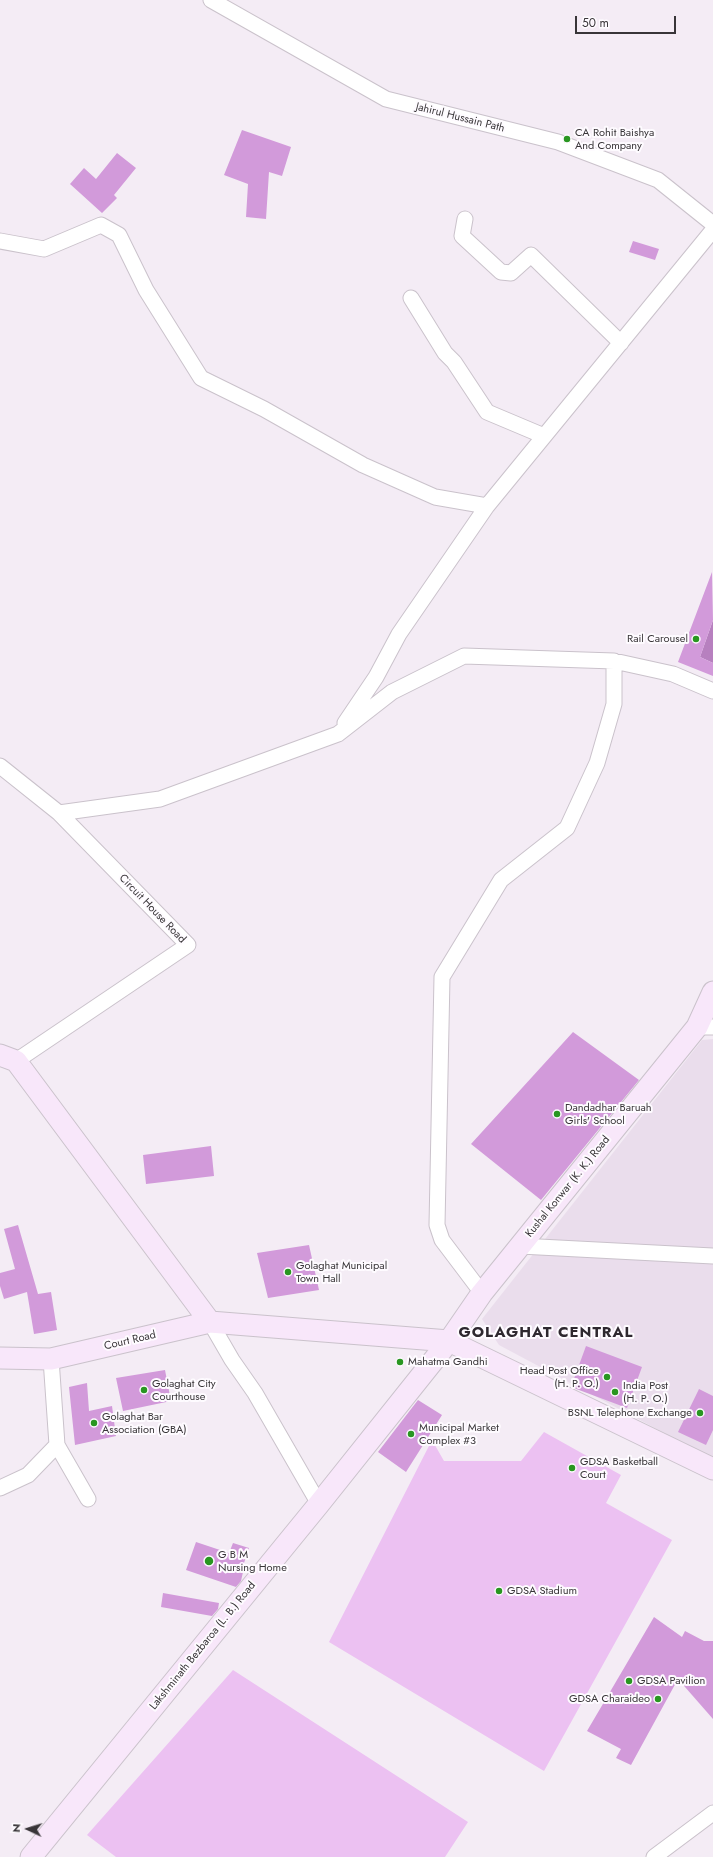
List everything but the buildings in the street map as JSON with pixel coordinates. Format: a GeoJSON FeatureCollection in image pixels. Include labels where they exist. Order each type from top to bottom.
{"type":"FeatureCollection","features":[{"type":"Feature","properties":{"kind":"main road","name":"Kushal Konwar (K. K.) Road"},"geometry":{"type":"LineString","coordinates":[[448,1341],[482,1293],[520,1246],[705,1027],[713,992]]}},
{"type":"Feature","properties":{"kind":"main road"},"geometry":{"type":"LineString","coordinates":[[8,1058],[210,1322]]}},
{"type":"Feature","properties":{"kind":"main road","name":"Court Road"},"geometry":{"type":"LineString","coordinates":[[0,1358],[51,1359],[210,1322],[448,1341]]}},
{"type":"Feature","properties":{"kind":"main road"},"geometry":{"type":"LineString","coordinates":[[448,1341],[713,1469]]}},
{"type":"Feature","properties":{"kind":"main road","name":"Lakshminath Bezbaroa (L. B.) Road"},"geometry":{"type":"LineString","coordinates":[[31,1857],[319,1504],[448,1341]]}},
{"type":"Feature","properties":{"kind":"street","name":"Jahirul Hussain Path"},"geometry":{"type":"LineString","coordinates":[[211,0],[386,99],[566,144],[658,180],[713,224]]}},
{"type":"Feature","properties":{"kind":"street"},"geometry":{"type":"LineString","coordinates":[[466,219],[462,236],[501,272],[511,273],[531,255],[621,343]]}},
{"type":"Feature","properties":{"kind":"street"},"geometry":{"type":"LineString","coordinates":[[0,241],[44,249],[101,225],[120,235],[146,290],[201,378],[264,409],[370,468],[435,497],[487,506]]}},
{"type":"Feature","properties":{"kind":"street"},"geometry":{"type":"LineString","coordinates":[[338,734],[376,677],[399,634],[487,506],[713,230]]}},
{"type":"Feature","properties":{"kind":"street"},"geometry":{"type":"LineString","coordinates":[[411,298],[445,353],[454,362],[487,412],[544,436]]}},
{"type":"Feature","properties":{"kind":"street"},"geometry":{"type":"LineString","coordinates":[[59,813],[160,799],[338,734],[392,692],[464,656],[614,661],[673,674],[713,691]]}},
{"type":"Feature","properties":{"kind":"street"},"geometry":{"type":"LineString","coordinates":[[482,1293],[442,1240],[437,1225],[442,977],[501,880],[567,828],[597,763],[614,704],[614,661]]}},
{"type":"Feature","properties":{"kind":"street","name":"Circuit House Road"},"geometry":{"type":"LineString","coordinates":[[0,766],[59,813],[188,945],[8,1058]]}},
{"type":"Feature","properties":{"kind":"street"},"geometry":{"type":"LineString","coordinates":[[520,1246],[713,1256]]}},
{"type":"Feature","properties":{"kind":"street"},"geometry":{"type":"LineString","coordinates":[[210,1322],[232,1360],[255,1393],[319,1504]]}},
{"type":"Feature","properties":{"kind":"street"},"geometry":{"type":"LineString","coordinates":[[51,1359],[57,1445],[88,1499]]}},
{"type":"Feature","properties":{"kind":"street"},"geometry":{"type":"LineString","coordinates":[[0,1488],[28,1475],[57,1445]]}},
{"type":"Feature","properties":{"kind":"street"},"geometry":{"type":"LineString","coordinates":[[654,1857],[713,1813]]}},
{"type":"Feature","properties":{"kind":"shaded area"},"geometry":{"type":"Polygon","coordinates":[[[713,620],[713,663],[700,657],[713,620]]]}},
{"type":"Feature","properties":{"kind":"shaded area"},"geometry":{"type":"Polygon","coordinates":[[[713,1039],[713,1459],[499,1345],[482,1319],[702,1040],[713,1039]]]}},
{"type":"Feature","properties":{"kind":"shaded area","name":"GDSA Stadium"},"geometry":{"type":"Polygon","coordinates":[[[544,1432],[621,1475],[606,1503],[672,1540],[544,1771],[329,1642],[432,1440],[444,1461],[521,1461],[544,1432]]]}},
{"type":"Feature","properties":{"kind":"shaded area"},"geometry":{"type":"Polygon","coordinates":[[[233,1670],[468,1822],[445,1857],[116,1857],[87,1835],[233,1670]]]}},
{"type":"Feature","properties":{"kind":"place","name":"CA Rohit Baishya And Company"},"geometry":{"type":"Point","coordinates":[567,139]}},
{"type":"Feature","properties":{"kind":"place","name":"Rail Carousel"},"geometry":{"type":"Point","coordinates":[696,639]}},
{"type":"Feature","properties":{"kind":"place","name":"Dandadhar Baruah Girls' School"},"geometry":{"type":"Point","coordinates":[557,1114]}},
{"type":"Feature","properties":{"kind":"place","name":"Golaghat Municipal Town Hall"},"geometry":{"type":"Point","coordinates":[288,1272]}},
{"type":"Feature","properties":{"kind":"place","name":"Mahatma Gandhi"},"geometry":{"type":"Point","coordinates":[400,1362]}},
{"type":"Feature","properties":{"kind":"place","name":"Head Post Office (H. P. O.)"},"geometry":{"type":"Point","coordinates":[607,1377]}},
{"type":"Feature","properties":{"kind":"place","name":"Golaghat City Courthouse"},"geometry":{"type":"Point","coordinates":[144,1390]}},
{"type":"Feature","properties":{"kind":"place","name":"India Post (H. P. O.)"},"geometry":{"type":"Point","coordinates":[615,1392]}},
{"type":"Feature","properties":{"kind":"place","name":"BSNL Telephone Exchange"},"geometry":{"type":"Point","coordinates":[700,1413]}},
{"type":"Feature","properties":{"kind":"place","name":"Golaghat Bar Association (GBA)"},"geometry":{"type":"Point","coordinates":[94,1423]}},
{"type":"Feature","properties":{"kind":"place","name":"Municipal Market Complex #3"},"geometry":{"type":"Point","coordinates":[411,1434]}},
{"type":"Feature","properties":{"kind":"place","name":"GDSA Basketball Court"},"geometry":{"type":"Point","coordinates":[572,1468]}},
{"type":"Feature","properties":{"kind":"place","name":"G B M Nursing Home"},"geometry":{"type":"Point","coordinates":[209,1561]}},
{"type":"Feature","properties":{"kind":"place","name":"GDSA Stadium"},"geometry":{"type":"Point","coordinates":[499,1591]}},
{"type":"Feature","properties":{"kind":"place","name":"GDSA Pavilion"},"geometry":{"type":"Point","coordinates":[629,1681]}},
{"type":"Feature","properties":{"kind":"place","name":"GDSA Charaideo"},"geometry":{"type":"Point","coordinates":[658,1699]}},
{"type":"Feature","properties":{"kind":"district","name":"GOLAGHAT CENTRAL"},"geometry":{"type":"Point","coordinates":[546,1333]}}]}
